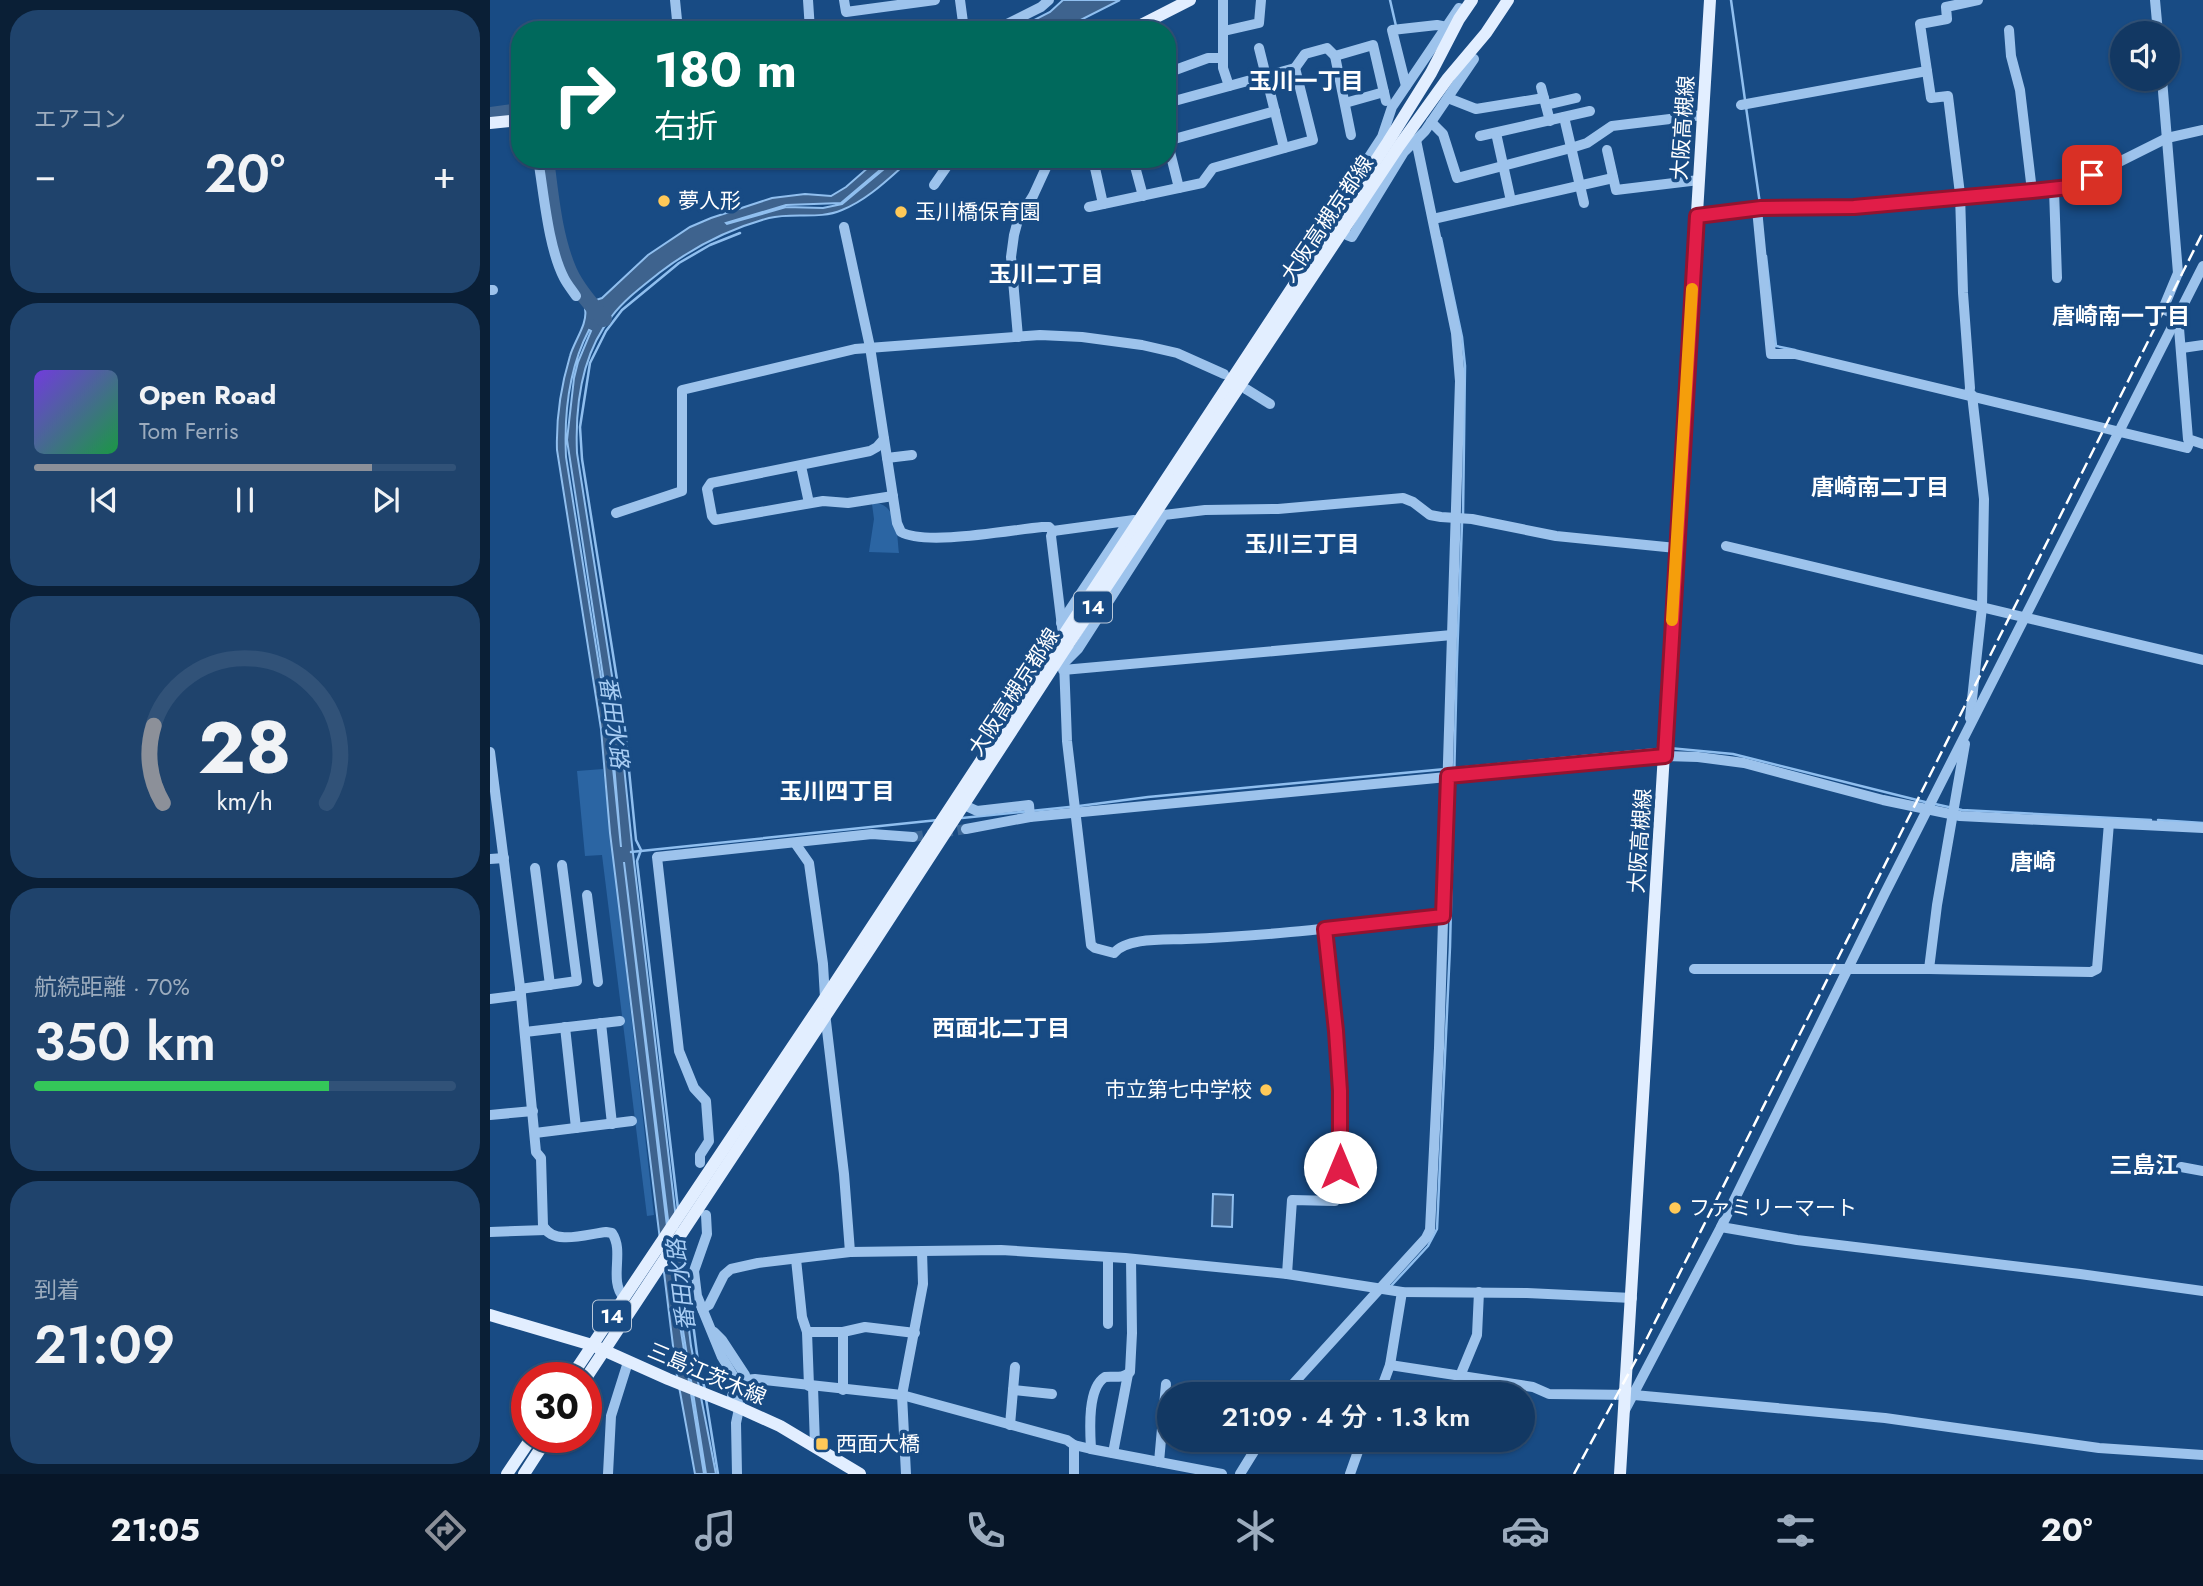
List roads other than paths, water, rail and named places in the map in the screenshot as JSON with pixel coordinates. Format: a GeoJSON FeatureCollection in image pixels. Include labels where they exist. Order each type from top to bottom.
{"type":"FeatureCollection","features":[{"type":"Feature","properties":{"kind":"main road"},"geometry":{"type":"LineString","coordinates":[[1149,21],[1190,0]]}},
{"type":"Feature","properties":{"kind":"main road","name":"大阪高槻京都線"},"geometry":{"type":"LineString","coordinates":[[592,1362],[624,1298],[825,998],[1062,629],[1388,142],[1431,73],[1470,0]]}},
{"type":"Feature","properties":{"kind":"main road","name":"大阪高槻京都線"},"geometry":{"type":"LineString","coordinates":[[585,1362],[653,1276],[690,1222],[964,805],[1063,662],[1399,146],[1448,78],[1486,33],[1508,0]]}},
{"type":"Feature","properties":{"kind":"main road","name":"大阪高槻線"},"geometry":{"type":"LineString","coordinates":[[1620,1474],[1623,1414],[1629,1395],[1632,1298],[1710,0]]}},
{"type":"Feature","properties":{"kind":"main road"},"geometry":{"type":"LineString","coordinates":[[490,123],[511,121]]}},
{"type":"Feature","properties":{"kind":"main road","name":"三島江茨木線"},"geometry":{"type":"LineString","coordinates":[[490,1315],[598,1348],[735,1406],[815,1445],[860,1474]]}},
{"type":"Feature","properties":{"kind":"main road"},"geometry":{"type":"LineString","coordinates":[[507,1474],[521,1453]]}},
{"type":"Feature","properties":{"kind":"main road"},"geometry":{"type":"LineString","coordinates":[[524,1474],[538,1453]]}},
{"type":"Feature","properties":{"kind":"street"},"geometry":{"type":"LineString","coordinates":[[675,0],[677,21]]}},
{"type":"Feature","properties":{"kind":"street"},"geometry":{"type":"LineString","coordinates":[[808,0],[809,21]]}},
{"type":"Feature","properties":{"kind":"street"},"geometry":{"type":"LineString","coordinates":[[844,0],[846,12],[935,0]]}},
{"type":"Feature","properties":{"kind":"street"},"geometry":{"type":"LineString","coordinates":[[960,0],[963,21]]}},
{"type":"Feature","properties":{"kind":"street"},"geometry":{"type":"LineString","coordinates":[[1013,21],[1049,0]]}},
{"type":"Feature","properties":{"kind":"street"},"geometry":{"type":"LineString","coordinates":[[1223,0],[1223,68],[1229,86]]}},
{"type":"Feature","properties":{"kind":"street"},"geometry":{"type":"LineString","coordinates":[[1224,30],[1259,23],[1261,0]]}},
{"type":"Feature","properties":{"kind":"street"},"geometry":{"type":"LineString","coordinates":[[1329,225],[1326,223],[1382,137],[1392,107],[1447,27],[1470,0]]}},
{"type":"Feature","properties":{"kind":"street"},"geometry":{"type":"LineString","coordinates":[[1929,969],[1937,905],[1967,731],[1982,607],[1984,499],[1970,395],[1963,293],[1961,196],[1948,96],[1931,99],[1920,24],[1947,19],[1946,8],[1978,0]]}},
{"type":"Feature","properties":{"kind":"street"},"geometry":{"type":"LineString","coordinates":[[2155,0],[2157,21]]}},
{"type":"Feature","properties":{"kind":"street"},"geometry":{"type":"LineString","coordinates":[[1406,86],[1392,30],[1437,25],[1447,27]]}},
{"type":"Feature","properties":{"kind":"street"},"geometry":{"type":"LineString","coordinates":[[2009,30],[2011,56],[2020,90],[2032,191]]}},
{"type":"Feature","properties":{"kind":"street"},"geometry":{"type":"LineString","coordinates":[[1335,56],[1373,45],[1385,96],[1345,103]]}},
{"type":"Feature","properties":{"kind":"street"},"geometry":{"type":"LineString","coordinates":[[1259,48],[1284,148]]}},
{"type":"Feature","properties":{"kind":"street"},"geometry":{"type":"LineString","coordinates":[[1176,101],[1295,68],[1305,54],[1327,48],[1335,56],[1351,135]]}},
{"type":"Feature","properties":{"kind":"street"},"geometry":{"type":"LineString","coordinates":[[1176,70],[1208,58],[1223,58]]}},
{"type":"Feature","properties":{"kind":"street"},"geometry":{"type":"LineString","coordinates":[[1347,235],[1352,237],[1404,152],[1431,122],[1474,59]]}},
{"type":"Feature","properties":{"kind":"street"},"geometry":{"type":"LineString","coordinates":[[1089,207],[1202,183],[1213,168],[1313,139],[1295,68]]}},
{"type":"Feature","properties":{"kind":"street"},"geometry":{"type":"LineString","coordinates":[[1741,105],[1927,71]]}},
{"type":"Feature","properties":{"kind":"street"},"geometry":{"type":"LineString","coordinates":[[1541,87],[1549,121]]}},
{"type":"Feature","properties":{"kind":"street"},"geometry":{"type":"LineString","coordinates":[[2163,91],[2178,273],[2163,309],[2178,316]]}},
{"type":"Feature","properties":{"kind":"street"},"geometry":{"type":"LineString","coordinates":[[1448,98],[1476,109],[1576,98]]}},
{"type":"Feature","properties":{"kind":"street"},"geometry":{"type":"LineString","coordinates":[[1176,138],[1275,111]]}},
{"type":"Feature","properties":{"kind":"street"},"geometry":{"type":"LineString","coordinates":[[1480,136],[1590,111]]}},
{"type":"Feature","properties":{"kind":"street"},"geometry":{"type":"LineString","coordinates":[[1431,122],[1443,134],[1457,178],[1587,143],[1612,126],[1703,115]]}},
{"type":"Feature","properties":{"kind":"street"},"geometry":{"type":"LineString","coordinates":[[1564,117],[1584,203]]}},
{"type":"Feature","properties":{"kind":"street"},"geometry":{"type":"LineString","coordinates":[[1697,216],[1757,209],[1854,207],[2054,189],[2074,185],[2167,138],[2203,130]]}},
{"type":"Feature","properties":{"kind":"street"},"geometry":{"type":"LineString","coordinates":[[1496,133],[1511,201]]}},
{"type":"Feature","properties":{"kind":"street"},"geometry":{"type":"LineString","coordinates":[[1295,1382],[1426,1238],[1430,1230],[1448,776],[1460,362],[1416,140]]}},
{"type":"Feature","properties":{"kind":"street"},"geometry":{"type":"LineString","coordinates":[[1607,150],[1616,190],[1699,180]]}},
{"type":"Feature","properties":{"kind":"street"},"geometry":{"type":"LineString","coordinates":[[540,168],[557,258],[563,277],[576,296]]}},
{"type":"Feature","properties":{"kind":"street"},"geometry":{"type":"LineString","coordinates":[[934,185],[946,168]]}},
{"type":"Feature","properties":{"kind":"street"},"geometry":{"type":"LineString","coordinates":[[1018,337],[1011,257],[1014,235],[1018,220],[1046,168]]}},
{"type":"Feature","properties":{"kind":"street"},"geometry":{"type":"LineString","coordinates":[[1095,168],[1103,204]]}},
{"type":"Feature","properties":{"kind":"street"},"geometry":{"type":"LineString","coordinates":[[1135,168],[1143,196]]}},
{"type":"Feature","properties":{"kind":"street"},"geometry":{"type":"LineString","coordinates":[[1174,168],[1179,188]]}},
{"type":"Feature","properties":{"kind":"street"},"geometry":{"type":"LineString","coordinates":[[1433,219],[1613,178]]}},
{"type":"Feature","properties":{"kind":"street"},"geometry":{"type":"LineString","coordinates":[[2054,189],[2057,278]]}},
{"type":"Feature","properties":{"kind":"street"},"geometry":{"type":"LineString","coordinates":[[1757,209],[1771,354],[1795,354],[2187,448],[2190,441],[2178,316]]}},
{"type":"Feature","properties":{"kind":"street"},"geometry":{"type":"LineString","coordinates":[[844,228],[870,347],[893,496],[899,529],[903,534],[935,538],[1042,527],[1049,527],[1053,531],[1131,521],[1062,629]]}},
{"type":"Feature","properties":{"kind":"street"},"geometry":{"type":"LineString","coordinates":[[1629,1395],[1721,1227],[1846,970],[2203,266]]}},
{"type":"Feature","properties":{"kind":"street"},"geometry":{"type":"LineString","coordinates":[[616,513],[682,491],[682,390],[870,347],[1018,337],[1082,337],[1177,353],[1224,374]]}},
{"type":"Feature","properties":{"kind":"street"},"geometry":{"type":"LineString","coordinates":[[2182,348],[2203,345]]}},
{"type":"Feature","properties":{"kind":"street"},"geometry":{"type":"LineString","coordinates":[[1246,388],[1270,404]]}},
{"type":"Feature","properties":{"kind":"street"},"geometry":{"type":"LineString","coordinates":[[884,439],[870,451],[711,483],[706,489],[715,520],[823,500],[848,503],[893,496]]}},
{"type":"Feature","properties":{"kind":"street"},"geometry":{"type":"LineString","coordinates":[[2190,441],[2203,444]]}},
{"type":"Feature","properties":{"kind":"street"},"geometry":{"type":"LineString","coordinates":[[887,458],[912,455]]}},
{"type":"Feature","properties":{"kind":"street"},"geometry":{"type":"LineString","coordinates":[[801,466],[809,503]]}},
{"type":"Feature","properties":{"kind":"street"},"geometry":{"type":"LineString","coordinates":[[1063,662],[1078,649],[1164,515],[1205,510],[1278,509],[1403,498],[1430,515],[1472,519],[1556,536],[1676,548]]}},
{"type":"Feature","properties":{"kind":"street"},"geometry":{"type":"LineString","coordinates":[[1053,531],[1051,536],[1062,629],[1067,741],[1091,945],[1114,953],[1119,947],[1147,940],[1244,936],[1443,916]]}},
{"type":"Feature","properties":{"kind":"street"},"geometry":{"type":"LineString","coordinates":[[1726,546],[2203,660]]}},
{"type":"Feature","properties":{"kind":"street"},"geometry":{"type":"LineString","coordinates":[[1063,662],[1452,635]]}},
{"type":"Feature","properties":{"kind":"street"},"geometry":{"type":"LineString","coordinates":[[490,752],[521,992],[536,1152],[541,1158],[543,1226],[555,1237],[612,1233],[617,1240],[617,1282],[624,1298]]}},
{"type":"Feature","properties":{"kind":"street"},"geometry":{"type":"LineString","coordinates":[[966,829],[1030,817],[1665,756],[1744,763],[1952,814],[2203,828]]}},
{"type":"Feature","properties":{"kind":"street"},"geometry":{"type":"LineString","coordinates":[[964,805],[977,811],[1028,805],[1030,817]]}},
{"type":"Feature","properties":{"kind":"street"},"geometry":{"type":"LineString","coordinates":[[1694,969],[2091,972],[2097,969],[2109,823]]}},
{"type":"Feature","properties":{"kind":"street"},"geometry":{"type":"LineString","coordinates":[[700,1163],[700,1155],[709,1141],[706,1101],[695,1088],[679,1051],[657,857],[872,834],[913,837]]}},
{"type":"Feature","properties":{"kind":"street"},"geometry":{"type":"LineString","coordinates":[[795,843],[809,863],[823,964],[825,1017],[844,1174],[850,1252]]}},
{"type":"Feature","properties":{"kind":"street"},"geometry":{"type":"LineString","coordinates":[[490,859],[503,858]]}},
{"type":"Feature","properties":{"kind":"street"},"geometry":{"type":"LineString","coordinates":[[490,999],[577,981],[562,865]]}},
{"type":"Feature","properties":{"kind":"street"},"geometry":{"type":"LineString","coordinates":[[535,868],[550,985]]}},
{"type":"Feature","properties":{"kind":"street"},"geometry":{"type":"LineString","coordinates":[[587,895],[597,982]]}},
{"type":"Feature","properties":{"kind":"street"},"geometry":{"type":"LineString","coordinates":[[1287,1274],[1292,1200],[1335,1201],[1340,1193],[1340,1091],[1325,929]]}},
{"type":"Feature","properties":{"kind":"street"},"geometry":{"type":"LineString","coordinates":[[575,965],[595,963]]}},
{"type":"Feature","properties":{"kind":"street"},"geometry":{"type":"LineString","coordinates":[[525,1032],[620,1021]]}},
{"type":"Feature","properties":{"kind":"street"},"geometry":{"type":"LineString","coordinates":[[601,1023],[612,1124]]}},
{"type":"Feature","properties":{"kind":"street"},"geometry":{"type":"LineString","coordinates":[[565,1027],[576,1128]]}},
{"type":"Feature","properties":{"kind":"street"},"geometry":{"type":"LineString","coordinates":[[490,1115],[533,1111]]}},
{"type":"Feature","properties":{"kind":"street"},"geometry":{"type":"LineString","coordinates":[[535,1133],[632,1121]]}},
{"type":"Feature","properties":{"kind":"street"},"geometry":{"type":"LineString","coordinates":[[2181,1167],[2203,1171]]}},
{"type":"Feature","properties":{"kind":"street"},"geometry":{"type":"LineString","coordinates":[[706,1215],[707,1234],[694,1271],[697,1296],[710,1330],[734,1377],[737,1474]]}},
{"type":"Feature","properties":{"kind":"street"},"geometry":{"type":"LineString","coordinates":[[1721,1227],[1797,1240],[2203,1291]]}},
{"type":"Feature","properties":{"kind":"street"},"geometry":{"type":"LineString","coordinates":[[490,1232],[546,1230]]}},
{"type":"Feature","properties":{"kind":"street"},"geometry":{"type":"LineString","coordinates":[[702,1309],[709,1305],[724,1275],[731,1269],[758,1263],[850,1252],[1001,1250],[1287,1274],[1402,1292],[1632,1298]]}},
{"type":"Feature","properties":{"kind":"street"},"geometry":{"type":"LineString","coordinates":[[906,1474],[902,1395],[923,1283],[922,1251]]}},
{"type":"Feature","properties":{"kind":"street"},"geometry":{"type":"LineString","coordinates":[[1108,1257],[1108,1324]]}},
{"type":"Feature","properties":{"kind":"street"},"geometry":{"type":"LineString","coordinates":[[796,1259],[802,1317],[807,1332],[815,1445]]}},
{"type":"Feature","properties":{"kind":"street"},"geometry":{"type":"LineString","coordinates":[[1113,1453],[1130,1372],[1131,1259]]}},
{"type":"Feature","properties":{"kind":"street"},"geometry":{"type":"LineString","coordinates":[[1384,1382],[1390,1365],[1402,1292]]}},
{"type":"Feature","properties":{"kind":"street"},"geometry":{"type":"LineString","coordinates":[[1460,1376],[1477,1335],[1479,1292]]}},
{"type":"Feature","properties":{"kind":"street"},"geometry":{"type":"LineString","coordinates":[[807,1332],[843,1332],[865,1327],[915,1333]]}},
{"type":"Feature","properties":{"kind":"street"},"geometry":{"type":"LineString","coordinates":[[710,1330],[722,1339],[746,1380],[735,1406]]}},
{"type":"Feature","properties":{"kind":"street"},"geometry":{"type":"LineString","coordinates":[[843,1332],[843,1390]]}},
{"type":"Feature","properties":{"kind":"street"},"geometry":{"type":"LineString","coordinates":[[608,1474],[611,1416],[628,1362]]}},
{"type":"Feature","properties":{"kind":"street"},"geometry":{"type":"LineString","coordinates":[[1390,1365],[1533,1387],[1549,1394],[1629,1395],[1885,1418],[2099,1448],[2203,1455]]}},
{"type":"Feature","properties":{"kind":"street"},"geometry":{"type":"LineString","coordinates":[[1010,1425],[1015,1367]]}},
{"type":"Feature","properties":{"kind":"street"},"geometry":{"type":"LineString","coordinates":[[1091,1449],[1089,1421],[1096,1386],[1105,1377],[1122,1377],[1128,1374]]}},
{"type":"Feature","properties":{"kind":"street"},"geometry":{"type":"LineString","coordinates":[[746,1380],[902,1395],[1067,1440],[1073,1445],[1163,1467],[1222,1474]]}},
{"type":"Feature","properties":{"kind":"street"},"geometry":{"type":"LineString","coordinates":[[1013,1390],[1052,1394]]}},
{"type":"Feature","properties":{"kind":"street"},"geometry":{"type":"LineString","coordinates":[[1073,1445],[1073,1474]]}},
{"type":"Feature","properties":{"kind":"street"},"geometry":{"type":"LineString","coordinates":[[1241,1474],[1254,1452]]}},
{"type":"Feature","properties":{"kind":"street"},"geometry":{"type":"LineString","coordinates":[[1350,1474],[1358,1452]]}},
{"type":"Feature","properties":{"kind":"water"},"geometry":{"type":"Polygon","coordinates":[[[1063,0],[1120,0],[1079,21],[1032,21],[1050,12],[1063,0]]]}},
{"type":"Feature","properties":{"kind":"water","name":"番田水路"},"geometry":{"type":"Polygon","coordinates":[[[868,168],[882,168],[841,203],[786,205],[726,223],[786,207],[823,208],[842,204],[885,168],[901,168],[870,194],[842,210],[824,215],[778,216],[754,222],[711,240],[659,273],[628,298],[602,331],[587,363],[577,417],[577,453],[620,727],[691,1346],[716,1474],[706,1474],[677,1293],[624,862],[675,1294],[704,1474],[695,1474],[676,1370],[610,833],[601,729],[557,450],[558,415],[567,367],[584,321],[585,309],[602,298],[648,255],[690,227],[772,198],[805,194],[831,196],[868,168]],[[589,330],[572,376],[567,408],[566,457],[609,728],[621,847],[611,728],[567,440],[578,362],[591,331],[589,330]]]}},
{"type":"Feature","properties":{"kind":"water"},"geometry":{"type":"Polygon","coordinates":[[[1213,1194],[1233,1195],[1232,1227],[1212,1226],[1213,1194]]]}},
{"type":"Feature","properties":{"kind":"waterway"},"geometry":{"type":"LineString","coordinates":[[1390,0],[1396,26]]}},
{"type":"Feature","properties":{"kind":"waterway"},"geometry":{"type":"LineString","coordinates":[[1731,0],[1745,100]]}},
{"type":"Feature","properties":{"kind":"waterway"},"geometry":{"type":"LineString","coordinates":[[1746,107],[1760,204]]}},
{"type":"Feature","properties":{"kind":"waterway"},"geometry":{"type":"LineString","coordinates":[[490,115],[511,112]]}},
{"type":"Feature","properties":{"kind":"waterway"},"geometry":{"type":"LineString","coordinates":[[547,168],[554,216],[564,258],[576,284],[604,319]]}},
{"type":"Feature","properties":{"kind":"waterway","name":"番田水路"},"geometry":{"type":"LineString","coordinates":[[678,1209],[637,861],[641,850],[636,840],[625,730],[582,459],[580,427],[590,363],[606,331],[622,310],[679,263],[710,245],[740,233]]}},
{"type":"Feature","properties":{"kind":"waterway"},"geometry":{"type":"LineString","coordinates":[[1441,238],[1462,337],[1465,366],[1463,516]]}},
{"type":"Feature","properties":{"kind":"waterway"},"geometry":{"type":"LineString","coordinates":[[1766,256],[1776,346],[1795,350]]}},
{"type":"Feature","properties":{"kind":"waterway"},"geometry":{"type":"LineString","coordinates":[[1391,1286],[1428,1246],[1437,1229],[1450,947],[1462,523]]}},
{"type":"Feature","properties":{"kind":"waterway"},"geometry":{"type":"LineString","coordinates":[[1669,748],[1733,754],[1929,803]]}},
{"type":"Feature","properties":{"kind":"waterway"},"geometry":{"type":"LineString","coordinates":[[962,818],[1148,797],[1658,749]]}},
{"type":"Feature","properties":{"kind":"waterway"},"geometry":{"type":"LineString","coordinates":[[1935,804],[1962,810],[2151,820]]}},
{"type":"Feature","properties":{"kind":"waterway"},"geometry":{"type":"LineString","coordinates":[[631,852],[938,820]]}},
{"type":"Feature","properties":{"kind":"waterway"},"geometry":{"type":"LineString","coordinates":[[2158,820],[2203,823]]}},
{"type":"Feature","properties":{"kind":"waterway","name":"番田水路"},"geometry":{"type":"LineString","coordinates":[[682,1240],[699,1369],[705,1389]]}},
{"type":"Feature","properties":{"kind":"waterway"},"geometry":{"type":"LineString","coordinates":[[706,1399],[718,1474]]}},
{"type":"Feature","properties":{"kind":"tunnel"},"geometry":{"type":"LineString","coordinates":[[913,837],[966,829]]}},
{"type":"Feature","properties":{"kind":"railway"},"geometry":{"type":"LineString","coordinates":[[1574,1474],[1637,1358],[2203,232]]}},
{"type":"Feature","properties":{"kind":"place","name":"夢人形"},"geometry":{"type":"Point","coordinates":[664,201]}},
{"type":"Feature","properties":{"kind":"place","name":"玉川橋保育園"},"geometry":{"type":"Point","coordinates":[901,212]}},
{"type":"Feature","properties":{"kind":"place","name":"市立第七中学校"},"geometry":{"type":"Point","coordinates":[1266,1090]}},
{"type":"Feature","properties":{"kind":"place","name":"ファミリーマート"},"geometry":{"type":"Point","coordinates":[1675,1208]}},
{"type":"Feature","properties":{"kind":"place","name":"西面大橋"},"geometry":{"type":"Point","coordinates":[822,1444]}},
{"type":"Feature","properties":{"kind":"district","name":"玉川一丁目"},"geometry":{"type":"Point","coordinates":[1306,81]}},
{"type":"Feature","properties":{"kind":"district","name":"玉川二丁目"},"geometry":{"type":"Point","coordinates":[1046,274]}},
{"type":"Feature","properties":{"kind":"district","name":"唐崎南一丁目"},"geometry":{"type":"Point","coordinates":[2121,316]}},
{"type":"Feature","properties":{"kind":"district","name":"唐崎南二丁目"},"geometry":{"type":"Point","coordinates":[1880,487]}},
{"type":"Feature","properties":{"kind":"district","name":"玉川三丁目"},"geometry":{"type":"Point","coordinates":[1302,544]}},
{"type":"Feature","properties":{"kind":"district","name":"玉川四丁目"},"geometry":{"type":"Point","coordinates":[837,791]}},
{"type":"Feature","properties":{"kind":"district","name":"唐崎"},"geometry":{"type":"Point","coordinates":[2033,862]}},
{"type":"Feature","properties":{"kind":"district","name":"西面北二丁目"},"geometry":{"type":"Point","coordinates":[1001,1028]}},
{"type":"Feature","properties":{"kind":"district","name":"三島江"},"geometry":{"type":"Point","coordinates":[2144,1165]}}]}
